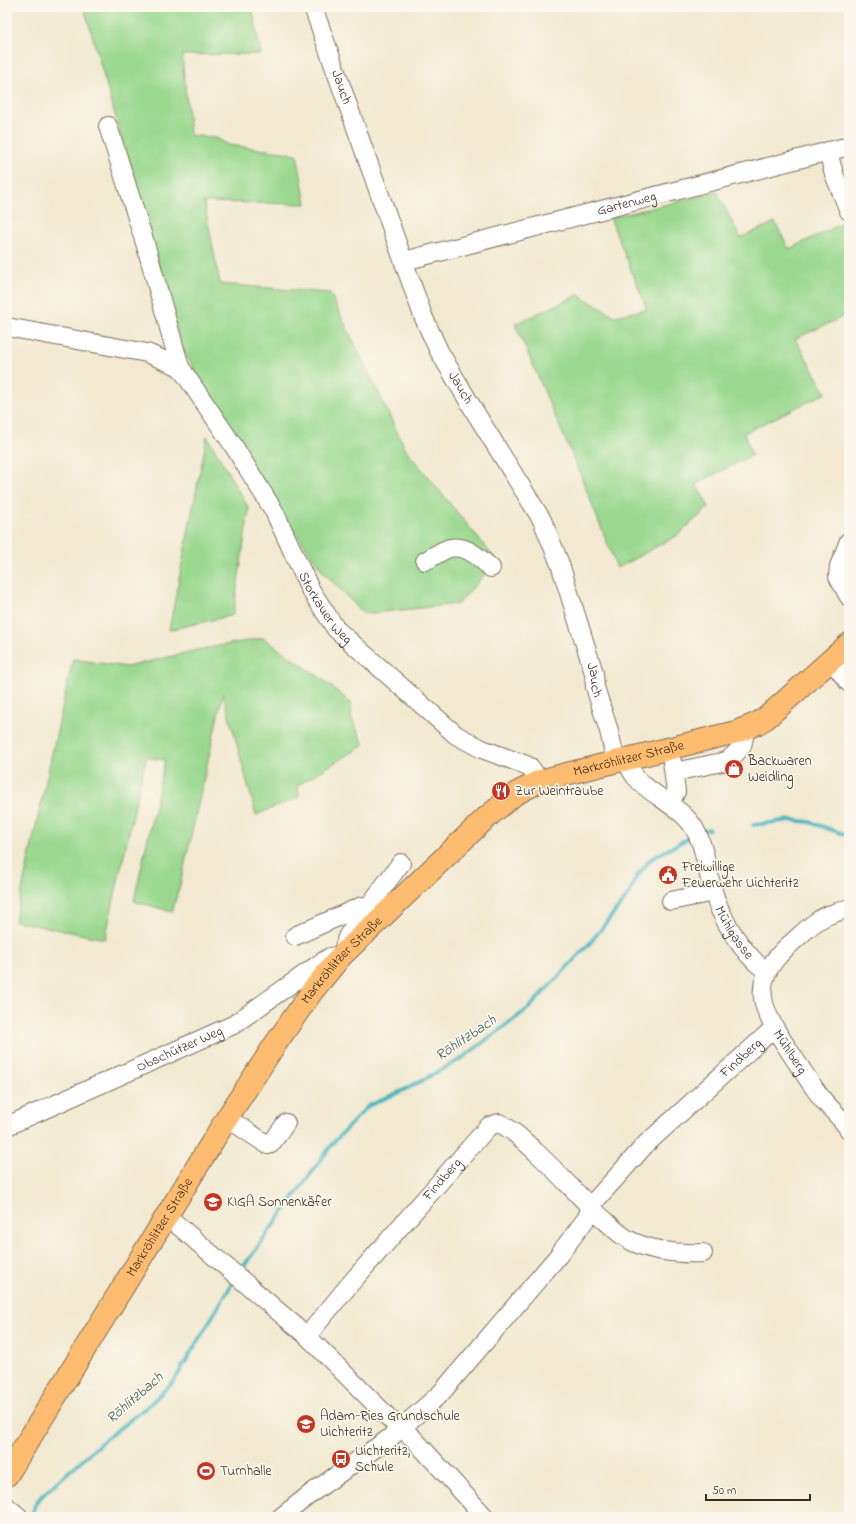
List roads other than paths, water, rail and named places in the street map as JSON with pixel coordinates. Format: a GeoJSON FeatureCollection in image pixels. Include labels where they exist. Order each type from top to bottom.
{"type":"FeatureCollection","features":[{"type":"Feature","properties":{"kind":"main road","name":"Markröhlitzer Straße"},"geometry":{"type":"LineString","coordinates":[[7,1475],[274,1046],[313,990],[342,955],[486,818],[515,794],[540,781],[585,768],[622,761],[736,732],[756,724],[776,710],[849,644]]}},
{"type":"Feature","properties":{"kind":"street","name":"Jauch"},"geometry":{"type":"LineString","coordinates":[[313,7],[423,316],[439,351],[542,520],[560,564],[594,673],[595,687],[609,731],[622,761]]}},
{"type":"Feature","properties":{"kind":"street"},"geometry":{"type":"LineString","coordinates":[[108,126],[145,243],[180,367]]}},
{"type":"Feature","properties":{"kind":"street","name":"Gartenweg"},"geometry":{"type":"LineString","coordinates":[[404,261],[849,146]]}},
{"type":"Feature","properties":{"kind":"street"},"geometry":{"type":"LineString","coordinates":[[828,151],[834,174],[849,211]]}},
{"type":"Feature","properties":{"kind":"street"},"geometry":{"type":"LineString","coordinates":[[7,327],[147,353],[180,367]]}},
{"type":"Feature","properties":{"kind":"street","name":"Storkauer Weg"},"geometry":{"type":"LineString","coordinates":[[180,367],[233,445],[274,512],[310,589],[336,629],[456,735],[482,749],[530,767],[540,781]]}},
{"type":"Feature","properties":{"kind":"street"},"geometry":{"type":"LineString","coordinates":[[849,540],[839,566],[838,577],[849,597]]}},
{"type":"Feature","properties":{"kind":"street"},"geometry":{"type":"LineString","coordinates":[[425,561],[450,548],[462,548],[477,555],[491,568]]}},
{"type":"Feature","properties":{"kind":"street"},"geometry":{"type":"LineString","coordinates":[[831,660],[849,683]]}},
{"type":"Feature","properties":{"kind":"street"},"geometry":{"type":"LineString","coordinates":[[674,772],[727,761],[742,746],[746,728]]}},
{"type":"Feature","properties":{"kind":"street"},"geometry":{"type":"LineString","coordinates":[[669,804],[676,792],[670,749]]}},
{"type":"Feature","properties":{"kind":"street","name":"Mühlgasse"},"geometry":{"type":"LineString","coordinates":[[622,761],[636,779],[684,816],[696,833],[713,892],[721,913],[732,932],[757,964],[766,971]]}},
{"type":"Feature","properties":{"kind":"street"},"geometry":{"type":"LineString","coordinates":[[342,955],[347,937],[367,907],[401,863]]}},
{"type":"Feature","properties":{"kind":"street"},"geometry":{"type":"LineString","coordinates":[[671,901],[713,892]]}},
{"type":"Feature","properties":{"kind":"street"},"geometry":{"type":"LineString","coordinates":[[295,936],[362,906],[367,907]]}},
{"type":"Feature","properties":{"kind":"street"},"geometry":{"type":"LineString","coordinates":[[766,971],[776,957],[809,927],[825,917],[849,908]]}},
{"type":"Feature","properties":{"kind":"street","name":"Obschützer Weg"},"geometry":{"type":"LineString","coordinates":[[7,1126],[233,1025],[319,964],[330,957],[342,955]]}},
{"type":"Feature","properties":{"kind":"street","name":"Mühlberg"},"geometry":{"type":"LineString","coordinates":[[766,971],[763,981],[763,998],[766,1012],[774,1028],[823,1100],[847,1124]]}},
{"type":"Feature","properties":{"kind":"street","name":"Findberg"},"geometry":{"type":"LineString","coordinates":[[280,1517],[396,1433],[446,1387],[558,1256],[586,1219],[594,1202],[646,1144],[774,1028]]}},
{"type":"Feature","properties":{"kind":"street"},"geometry":{"type":"LineString","coordinates":[[228,1118],[268,1145],[271,1144],[286,1123]]}},
{"type":"Feature","properties":{"kind":"street","name":"Findberg"},"geometry":{"type":"LineString","coordinates":[[307,1336],[350,1284],[489,1126],[499,1123],[512,1130],[550,1164],[591,1208]]}},
{"type":"Feature","properties":{"kind":"street"},"geometry":{"type":"LineString","coordinates":[[591,1208],[620,1234],[634,1243],[683,1254],[702,1253]]}},
{"type":"Feature","properties":{"kind":"street"},"geometry":{"type":"LineString","coordinates":[[167,1216],[307,1336],[393,1422],[396,1433],[412,1437],[485,1517]]}},
{"type":"Feature","properties":{"kind":"street"},"geometry":{"type":"LineString","coordinates":[[7,1507],[19,1517]]}},
{"type":"Feature","properties":{"kind":"waterway","name":"Röhlitzbach"},"geometry":{"type":"LineString","coordinates":[[753,825],[791,820],[810,822],[849,836]]}},
{"type":"Feature","properties":{"kind":"waterway","name":"Röhlitzbach"},"geometry":{"type":"LineString","coordinates":[[700,832],[709,829]]}},
{"type":"Feature","properties":{"kind":"waterway","name":"Röhlitzbach"},"geometry":{"type":"LineString","coordinates":[[241,1270],[333,1143],[368,1106],[406,1089],[461,1059],[529,1008],[590,943],[629,894],[637,876],[651,859],[692,836]]}},
{"type":"Feature","properties":{"kind":"waterway","name":"Röhlitzbach"},"geometry":{"type":"LineString","coordinates":[[32,1514],[36,1502],[45,1493],[102,1442],[149,1405],[174,1381],[233,1282]]}},
{"type":"Feature","properties":{"kind":"place","name":"Backwaren Weidling"},"geometry":{"type":"Point","coordinates":[734,769]}},
{"type":"Feature","properties":{"kind":"place","name":"Zur Weintraube"},"geometry":{"type":"Point","coordinates":[501,791]}},
{"type":"Feature","properties":{"kind":"place","name":"Freiwillige Feuerwehr Uichteritz"},"geometry":{"type":"Point","coordinates":[668,875]}},
{"type":"Feature","properties":{"kind":"place","name":"KIGA Sonnenkäfer"},"geometry":{"type":"Point","coordinates":[213,1202]}},
{"type":"Feature","properties":{"kind":"place","name":"Adam-Ries Grundschule Uichteritz"},"geometry":{"type":"Point","coordinates":[306,1424]}},
{"type":"Feature","properties":{"kind":"place","name":"Uichteritz, Schule"},"geometry":{"type":"Point","coordinates":[341,1459]}},
{"type":"Feature","properties":{"kind":"place","name":"Turnhalle"},"geometry":{"type":"Point","coordinates":[206,1471]}}]}
